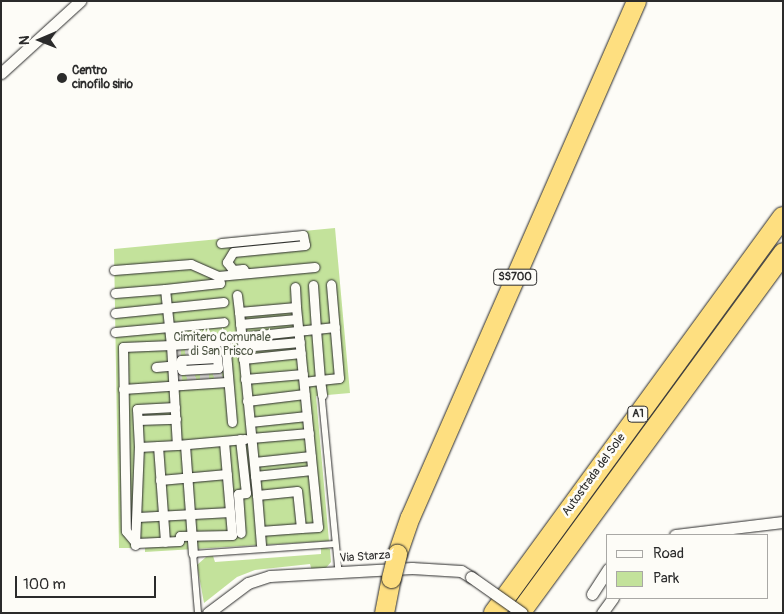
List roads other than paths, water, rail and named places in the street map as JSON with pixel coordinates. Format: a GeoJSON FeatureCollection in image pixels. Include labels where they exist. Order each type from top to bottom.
{"type":"FeatureCollection","features":[{"type":"Feature","properties":{"kind":"highway","name":"SS700"},"geometry":{"type":"LineString","coordinates":[[384,613],[397,554],[410,517],[636,1]]}},
{"type":"Feature","properties":{"kind":"highway","name":"Autostrada del Sole"},"geometry":{"type":"LineString","coordinates":[[494,613],[783,217]]}},
{"type":"Feature","properties":{"kind":"highway","name":"Autostrada del Sole"},"geometry":{"type":"LineString","coordinates":[[521,613],[783,253]]}},
{"type":"Feature","properties":{"kind":"street"},"geometry":{"type":"LineString","coordinates":[[1,73],[80,1]]}},
{"type":"Feature","properties":{"kind":"street"},"geometry":{"type":"LineString","coordinates":[[221,243],[303,234],[305,246],[233,252],[227,262],[233,270],[243,269],[246,273]]}},
{"type":"Feature","properties":{"kind":"street"},"geometry":{"type":"LineString","coordinates":[[114,270],[191,264],[203,267],[218,276],[315,267]]}},
{"type":"Feature","properties":{"kind":"street"},"geometry":{"type":"LineString","coordinates":[[114,294],[220,283],[218,276]]}},
{"type":"Feature","properties":{"kind":"street"},"geometry":{"type":"LineString","coordinates":[[245,379],[303,378],[320,380],[339,378],[331,284]]}},
{"type":"Feature","properties":{"kind":"street"},"geometry":{"type":"LineString","coordinates":[[313,285],[322,395]]}},
{"type":"Feature","properties":{"kind":"street"},"geometry":{"type":"LineString","coordinates":[[260,531],[318,527],[295,287]]}},
{"type":"Feature","properties":{"kind":"street"},"geometry":{"type":"LineString","coordinates":[[165,289],[169,327],[177,366],[174,386],[175,407],[188,478],[193,554]]}},
{"type":"Feature","properties":{"kind":"street"},"geometry":{"type":"LineString","coordinates":[[237,295],[250,422],[245,439],[246,493],[238,494],[241,534]]}},
{"type":"Feature","properties":{"kind":"street"},"geometry":{"type":"LineString","coordinates":[[115,313],[223,302]]}},
{"type":"Feature","properties":{"kind":"street"},"geometry":{"type":"LineString","coordinates":[[239,312],[296,306]]}},
{"type":"Feature","properties":{"kind":"street"},"geometry":{"type":"LineString","coordinates":[[240,324],[297,319]]}},
{"type":"Feature","properties":{"kind":"street"},"geometry":{"type":"LineString","coordinates":[[115,332],[224,322]]}},
{"type":"Feature","properties":{"kind":"street"},"geometry":{"type":"LineString","coordinates":[[241,336],[335,327]]}},
{"type":"Feature","properties":{"kind":"street"},"geometry":{"type":"LineString","coordinates":[[135,546],[126,531],[123,348],[227,339],[222,363],[227,382],[232,422]]}},
{"type":"Feature","properties":{"kind":"street"},"geometry":{"type":"LineString","coordinates":[[242,347],[300,342]]}},
{"type":"Feature","properties":{"kind":"street"},"geometry":{"type":"LineString","coordinates":[[243,359],[301,353]]}},
{"type":"Feature","properties":{"kind":"street"},"geometry":{"type":"LineString","coordinates":[[177,366],[181,360],[217,358],[222,363]]}},
{"type":"Feature","properties":{"kind":"street"},"geometry":{"type":"LineString","coordinates":[[156,367],[177,366]]}},
{"type":"Feature","properties":{"kind":"street"},"geometry":{"type":"LineString","coordinates":[[123,389],[227,382]]}},
{"type":"Feature","properties":{"kind":"street"},"geometry":{"type":"LineString","coordinates":[[248,401],[305,394]]}},
{"type":"Feature","properties":{"kind":"street"},"geometry":{"type":"LineString","coordinates":[[135,546],[138,517],[139,447],[137,409],[175,407]]}},
{"type":"Feature","properties":{"kind":"street"},"geometry":{"type":"LineString","coordinates":[[250,422],[307,416]]}},
{"type":"Feature","properties":{"kind":"street"},"geometry":{"type":"LineString","coordinates":[[138,420],[176,418]]}},
{"type":"Feature","properties":{"kind":"street"},"geometry":{"type":"LineString","coordinates":[[139,447],[308,433]]}},
{"type":"Feature","properties":{"kind":"street"},"geometry":{"type":"LineString","coordinates":[[245,439],[254,462],[262,545]]}},
{"type":"Feature","properties":{"kind":"street"},"geometry":{"type":"LineString","coordinates":[[135,546],[192,536],[232,535],[224,441]]}},
{"type":"Feature","properties":{"kind":"street"},"geometry":{"type":"LineString","coordinates":[[158,446],[164,542]]}},
{"type":"Feature","properties":{"kind":"street"},"geometry":{"type":"LineString","coordinates":[[254,462],[311,456]]}},
{"type":"Feature","properties":{"kind":"street"},"geometry":{"type":"LineString","coordinates":[[255,476],[312,470]]}},
{"type":"Feature","properties":{"kind":"street"},"geometry":{"type":"LineString","coordinates":[[160,480],[227,474]]}},
{"type":"Feature","properties":{"kind":"street"},"geometry":{"type":"LineString","coordinates":[[257,495],[314,490]]}},
{"type":"Feature","properties":{"kind":"street"},"geometry":{"type":"LineString","coordinates":[[297,491],[301,528]]}},
{"type":"Feature","properties":{"kind":"street"},"geometry":{"type":"LineString","coordinates":[[138,517],[230,512]]}},
{"type":"Feature","properties":{"kind":"street"},"geometry":{"type":"LineString","coordinates":[[683,534],[783,522]]}},
{"type":"Feature","properties":{"kind":"street","name":"Via Starza"},"geometry":{"type":"LineString","coordinates":[[208,613],[248,583],[270,576],[433,568],[461,570],[521,613]]}},
{"type":"Feature","properties":{"kind":"street"},"geometry":{"type":"LineString","coordinates":[[592,594],[606,571]]}},
{"type":"Feature","properties":{"kind":"street"},"geometry":{"type":"LineString","coordinates":[[602,613],[611,599]]}},
{"type":"Feature","properties":{"kind":"lane"},"geometry":{"type":"LineString","coordinates":[[322,395],[339,573]]}},
{"type":"Feature","properties":{"kind":"lane"},"geometry":{"type":"LineString","coordinates":[[198,613],[193,554],[335,544]]}},
{"type":"Feature","properties":{"kind":"tunnel"},"geometry":{"type":"LineString","coordinates":[[172,354],[226,351]]}},
{"type":"Feature","properties":{"kind":"tunnel"},"geometry":{"type":"LineString","coordinates":[[173,377],[227,373]]}},
{"type":"Feature","properties":{"kind":"place","name":"Centro cinofilo sirio"},"geometry":{"type":"Point","coordinates":[62,78]}},
{"type":"Feature","properties":{"kind":"park label","name":"Cimitero Comunale di San Prisco"},"geometry":{"type":"Point","coordinates":[222,345]}}]}
